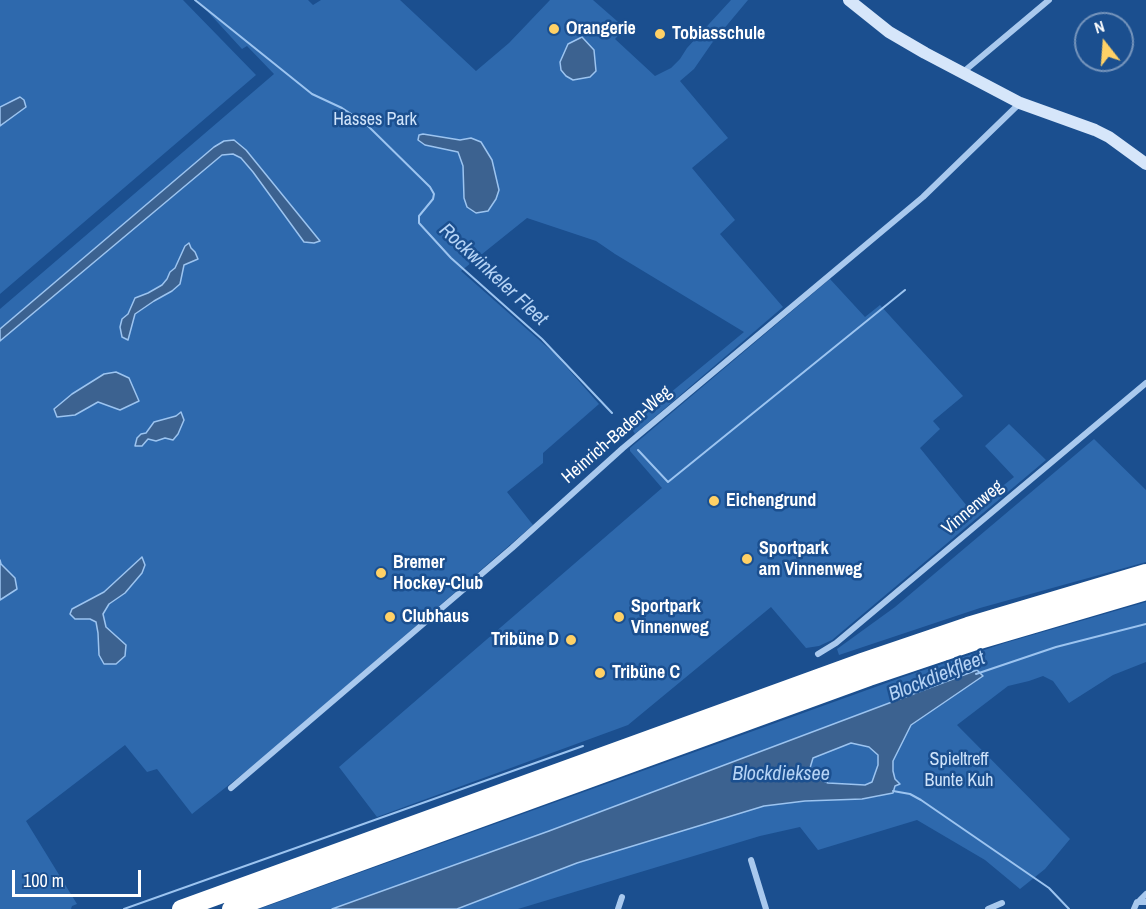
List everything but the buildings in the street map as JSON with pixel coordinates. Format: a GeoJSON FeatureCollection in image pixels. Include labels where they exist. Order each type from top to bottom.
{"type":"FeatureCollection","features":[{"type":"Feature","properties":{"kind":"highway"},"geometry":{"type":"LineString","coordinates":[[180,909],[862,662],[968,626],[1146,573]]}},
{"type":"Feature","properties":{"kind":"highway"},"geometry":{"type":"LineString","coordinates":[[231,909],[858,681],[976,641],[1146,591]]}},
{"type":"Feature","properties":{"kind":"main road"},"geometry":{"type":"LineString","coordinates":[[849,0],[889,32],[962,73],[1020,103],[1095,130],[1109,137],[1146,164]]}},
{"type":"Feature","properties":{"kind":"street"},"geometry":{"type":"LineString","coordinates":[[962,73],[1048,0]]}},
{"type":"Feature","properties":{"kind":"street","name":"Heinrich-Baden-Weg"},"geometry":{"type":"LineString","coordinates":[[231,788],[512,548],[623,447],[923,197],[1020,103]]}},
{"type":"Feature","properties":{"kind":"street","name":"Vinnenweg"},"geometry":{"type":"LineString","coordinates":[[818,654],[836,643],[1146,383]]}},
{"type":"Feature","properties":{"kind":"street"},"geometry":{"type":"LineString","coordinates":[[751,860],[766,909]]}},
{"type":"Feature","properties":{"kind":"street"},"geometry":{"type":"LineString","coordinates":[[1134,909],[1135,903],[1143,901],[1146,894]]}},
{"type":"Feature","properties":{"kind":"street"},"geometry":{"type":"LineString","coordinates":[[618,909],[621,897]]}},
{"type":"Feature","properties":{"kind":"street"},"geometry":{"type":"LineString","coordinates":[[988,909],[1002,903]]}},
{"type":"Feature","properties":{"kind":"green space"},"geometry":{"type":"Polygon","coordinates":[[[0,0],[183,0],[256,75],[0,294],[0,0]]]}},
{"type":"Feature","properties":{"kind":"green space","name":"Hasses Park"},"geometry":{"type":"Polygon","coordinates":[[[197,0],[308,0],[313,5],[321,0],[400,0],[476,71],[509,43],[550,0],[593,0],[625,28],[615,39],[655,76],[671,68],[680,59],[687,48],[731,0],[748,0],[712,43],[694,69],[680,81],[728,138],[692,168],[735,220],[720,234],[783,307],[635,434],[630,426],[744,332],[596,241],[527,218],[461,271],[555,354],[599,404],[543,453],[543,463],[507,492],[533,525],[263,758],[192,814],[157,769],[147,772],[125,745],[26,821],[77,904],[71,909],[0,909],[0,309],[274,74],[247,46],[242,49],[197,0]]]}},
{"type":"Feature","properties":{"kind":"green space","name":"Sportpark am Vinnenweg"},"geometry":{"type":"Polygon","coordinates":[[[830,279],[865,317],[880,305],[963,396],[933,421],[940,429],[920,448],[971,511],[1014,477],[985,446],[1009,424],[1046,460],[832,640],[819,646],[806,648],[771,607],[628,725],[377,817],[339,767],[662,488],[630,451],[630,448],[830,279]]]}},
{"type":"Feature","properties":{"kind":"green space"},"geometry":{"type":"Polygon","coordinates":[[[1094,439],[1146,490],[1146,562],[980,608],[839,655],[837,649],[895,607],[1094,439]]]}},
{"type":"Feature","properties":{"kind":"green space","name":"Spieltreff Bunte Kuh"},"geometry":{"type":"Polygon","coordinates":[[[1146,602],[1146,662],[1113,675],[1069,703],[1053,681],[1043,676],[1008,686],[957,725],[1070,839],[1045,869],[1020,889],[985,860],[917,820],[818,850],[800,827],[760,836],[518,909],[457,909],[577,863],[764,806],[878,797],[895,779],[893,761],[911,724],[982,677],[977,670],[549,831],[332,909],[259,909],[903,677],[1005,643],[1146,602]]]}},
{"type":"Feature","properties":{"kind":"green space"},"geometry":{"type":"Polygon","coordinates":[[[851,743],[869,747],[878,755],[878,765],[872,782],[866,785],[828,783],[816,778],[810,768],[813,758],[851,743]]]}},
{"type":"Feature","properties":{"kind":"water"},"geometry":{"type":"Polygon","coordinates":[[[582,37],[594,50],[596,71],[590,77],[573,80],[561,70],[560,62],[568,44],[582,37]]]}},
{"type":"Feature","properties":{"kind":"water"},"geometry":{"type":"Polygon","coordinates":[[[20,97],[24,100],[26,107],[0,126],[0,107],[20,97]]]}},
{"type":"Feature","properties":{"kind":"water"},"geometry":{"type":"Polygon","coordinates":[[[419,135],[460,140],[471,138],[481,142],[492,160],[499,190],[488,211],[476,213],[467,207],[464,198],[463,166],[458,152],[425,145],[418,140],[419,135]]]}},
{"type":"Feature","properties":{"kind":"water"},"geometry":{"type":"Polygon","coordinates":[[[234,140],[246,150],[320,241],[304,242],[241,158],[233,154],[222,155],[0,341],[0,329],[214,147],[224,141],[234,140]]]}},
{"type":"Feature","properties":{"kind":"water"},"geometry":{"type":"Polygon","coordinates":[[[189,243],[198,259],[184,265],[180,284],[172,291],[135,314],[128,340],[122,337],[120,327],[122,319],[128,314],[135,298],[162,285],[189,243]]]}},
{"type":"Feature","properties":{"kind":"water"},"geometry":{"type":"Polygon","coordinates":[[[116,372],[129,378],[139,401],[120,410],[98,402],[75,415],[57,417],[54,409],[72,394],[104,374],[116,372]]]}},
{"type":"Feature","properties":{"kind":"water"},"geometry":{"type":"Polygon","coordinates":[[[181,412],[184,420],[173,440],[148,439],[142,446],[135,446],[137,438],[146,433],[154,422],[176,416],[181,412]]]}},
{"type":"Feature","properties":{"kind":"water"},"geometry":{"type":"Polygon","coordinates":[[[142,557],[145,565],[142,573],[125,593],[109,604],[103,614],[106,627],[126,645],[125,656],[116,664],[104,664],[99,655],[96,622],[90,619],[75,619],[70,614],[72,609],[104,592],[142,557]]]}},
{"type":"Feature","properties":{"kind":"water"},"geometry":{"type":"Polygon","coordinates":[[[0,560],[15,578],[17,589],[0,600],[0,560]]]}},
{"type":"Feature","properties":{"kind":"water","name":"Blockdieksee"},"geometry":{"type":"Polygon","coordinates":[[[977,670],[983,676],[911,725],[893,761],[895,779],[900,784],[895,786],[893,793],[862,799],[805,801],[764,806],[577,863],[457,909],[332,909],[549,831],[977,670]],[[851,743],[813,758],[810,768],[816,778],[828,783],[865,785],[872,782],[878,765],[878,755],[869,747],[851,743]]]}},
{"type":"Feature","properties":{"kind":"waterway","name":"Rockwinkeler Fleet"},"geometry":{"type":"LineString","coordinates":[[195,0],[312,94],[342,108],[365,123],[430,187],[434,194],[433,199],[419,216],[419,223],[451,258],[542,339],[612,413]]}},
{"type":"Feature","properties":{"kind":"waterway","name":"Rockwinkeler Fleet"},"geometry":{"type":"LineString","coordinates":[[638,450],[668,482],[905,290]]}},
{"type":"Feature","properties":{"kind":"waterway","name":"Blockdiekfleet"},"geometry":{"type":"LineString","coordinates":[[976,674],[1056,647],[1146,624]]}},
{"type":"Feature","properties":{"kind":"waterway"},"geometry":{"type":"LineString","coordinates":[[124,909],[583,746]]}},
{"type":"Feature","properties":{"kind":"waterway","name":"Blockdiekfleet"},"geometry":{"type":"LineString","coordinates":[[893,791],[910,794],[921,800],[1049,888],[1069,909]]}},
{"type":"Feature","properties":{"kind":"place","name":"Orangerie"},"geometry":{"type":"Point","coordinates":[554,29]}},
{"type":"Feature","properties":{"kind":"place","name":"Tobiasschule"},"geometry":{"type":"Point","coordinates":[660,34]}},
{"type":"Feature","properties":{"kind":"place","name":"Eichengrund"},"geometry":{"type":"Point","coordinates":[714,501]}},
{"type":"Feature","properties":{"kind":"place","name":"Sportpark am Vinnenweg"},"geometry":{"type":"Point","coordinates":[747,559]}},
{"type":"Feature","properties":{"kind":"place","name":"Bremer Hockey-Club"},"geometry":{"type":"Point","coordinates":[381,573]}},
{"type":"Feature","properties":{"kind":"place","name":"Clubhaus"},"geometry":{"type":"Point","coordinates":[390,617]}},
{"type":"Feature","properties":{"kind":"place","name":"Sportpark Vinnenweg"},"geometry":{"type":"Point","coordinates":[619,617]}},
{"type":"Feature","properties":{"kind":"place","name":"Tribüne D"},"geometry":{"type":"Point","coordinates":[571,640]}},
{"type":"Feature","properties":{"kind":"place","name":"Tribüne C"},"geometry":{"type":"Point","coordinates":[600,673]}}]}
